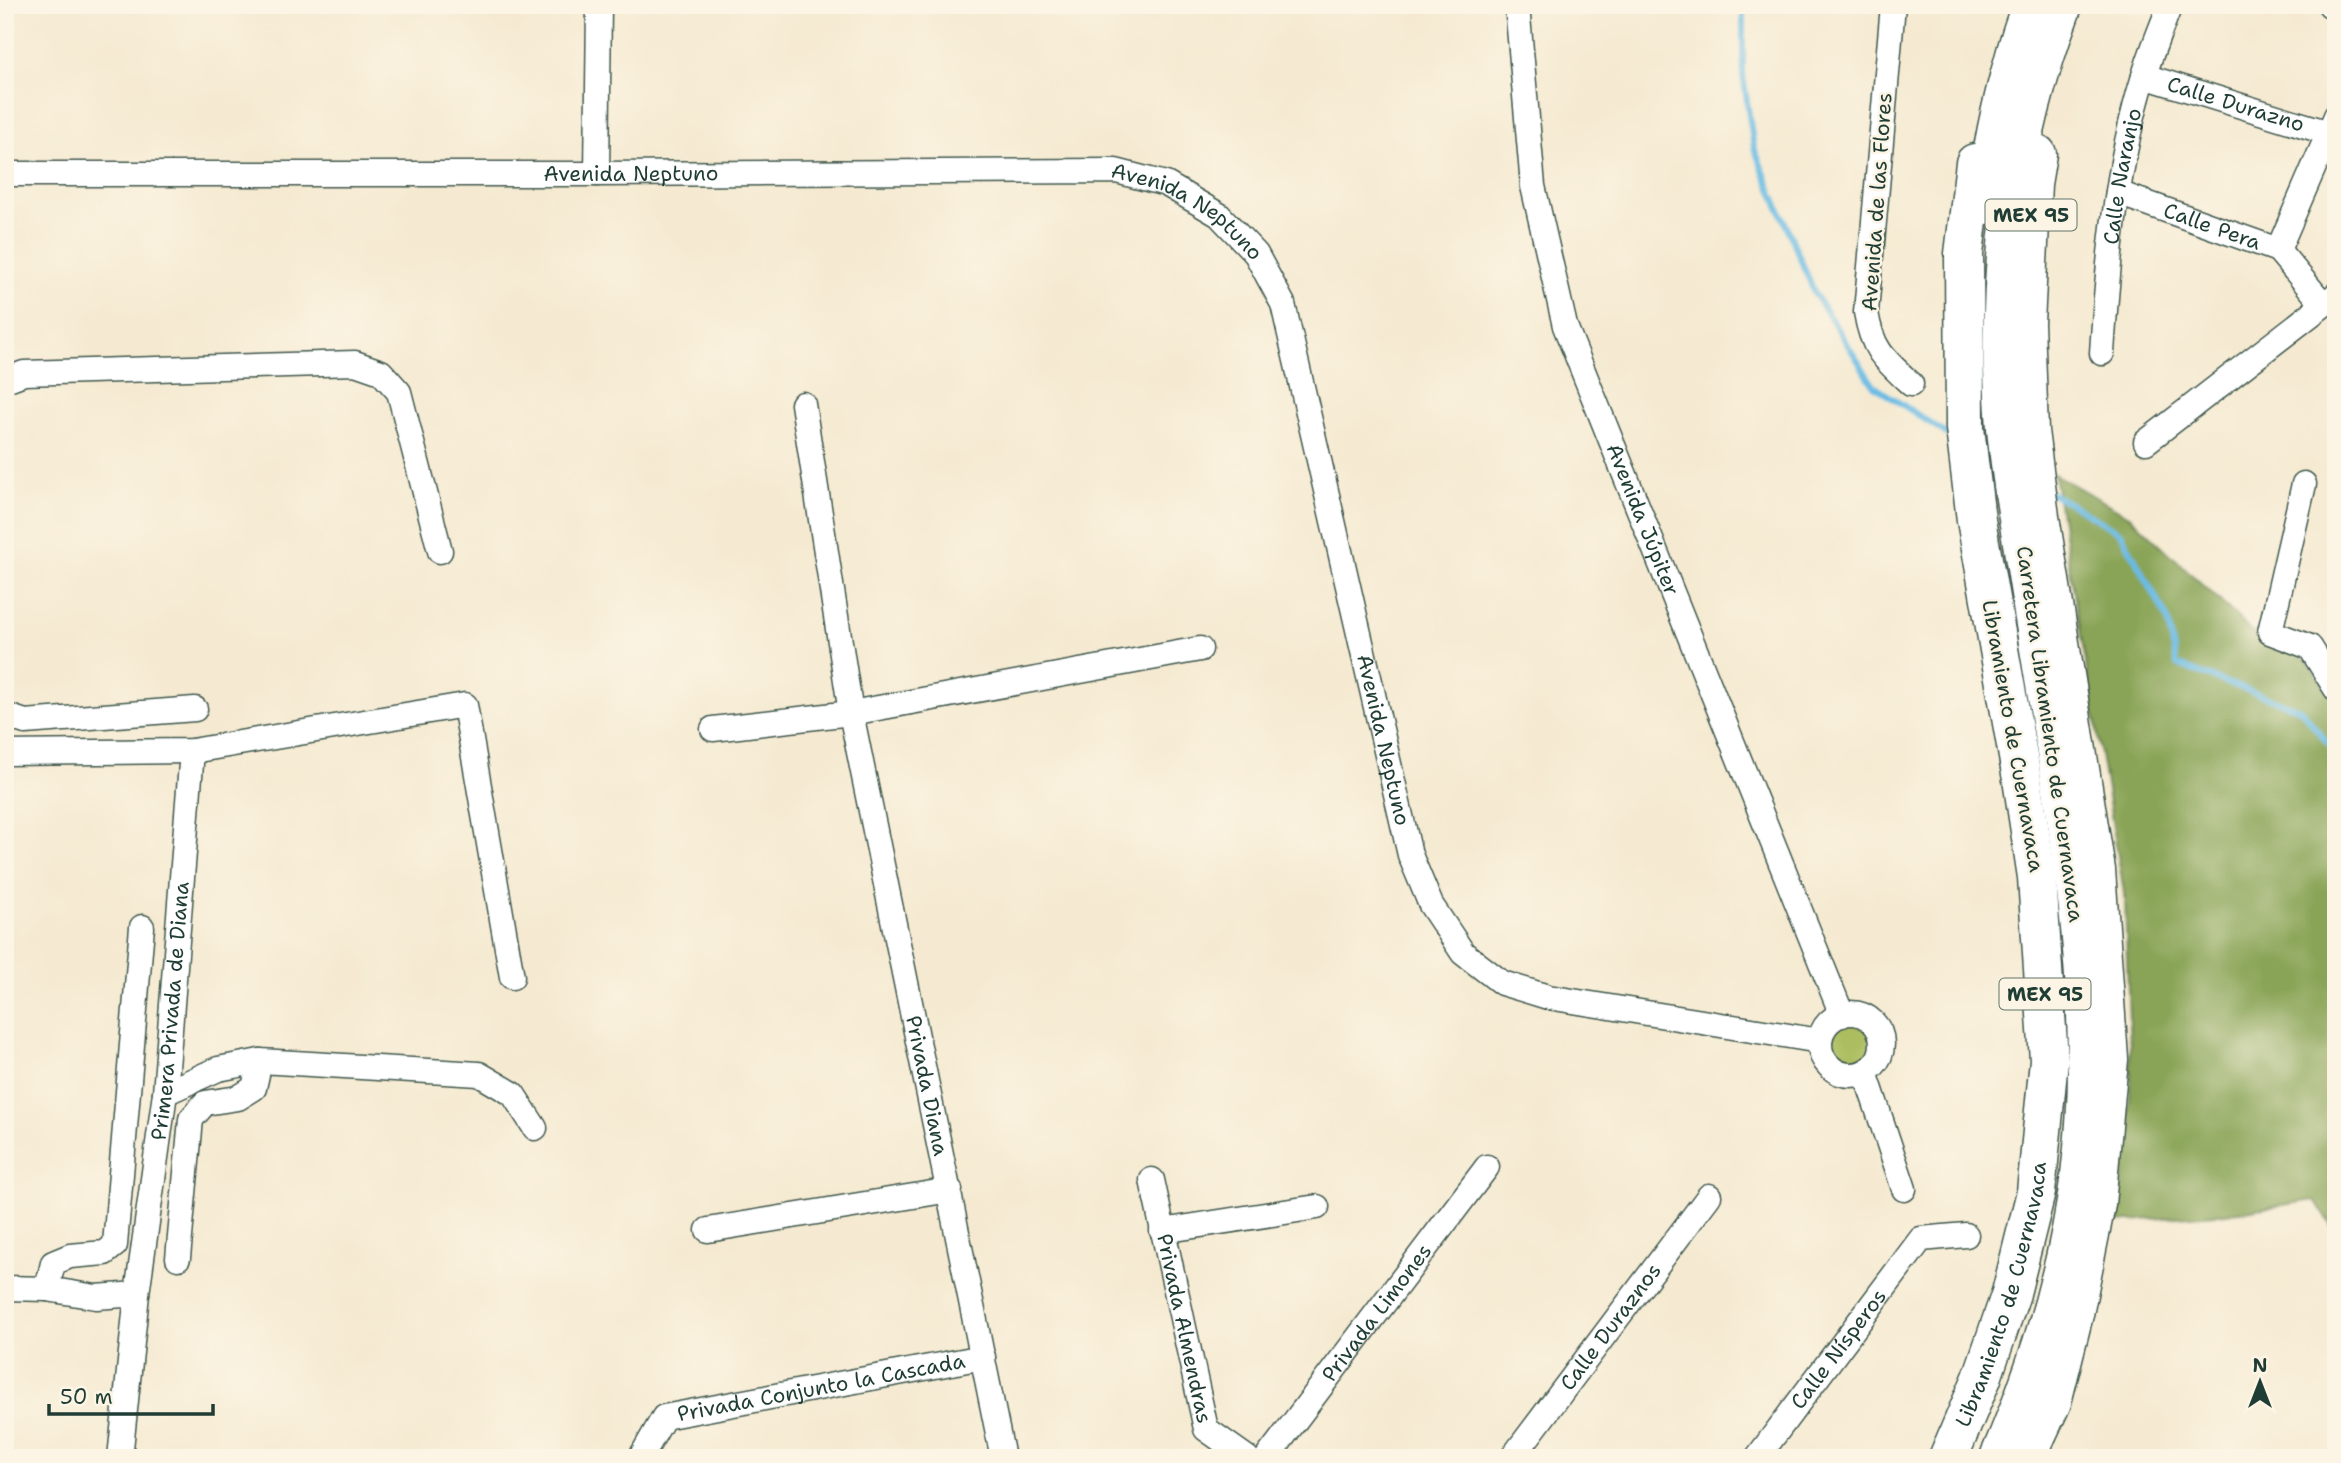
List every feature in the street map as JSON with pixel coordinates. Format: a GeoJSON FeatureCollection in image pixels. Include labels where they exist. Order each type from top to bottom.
{"type":"FeatureCollection","features":[{"type":"Feature","properties":{"kind":"main road","name":"MEX 95"},"geometry":{"type":"LineString","coordinates":[[1996,429],[1964,254],[1973,173],[2014,5]]}},
{"type":"Feature","properties":{"kind":"main road","name":"Carretera Libramiento de Cuernavaca"},"geometry":{"type":"LineString","coordinates":[[1975,1458],[2005,1389],[2031,1304],[2054,1196],[2062,1126],[2064,1060],[2054,876],[1980,321],[1988,174],[2001,109],[2023,25],[2032,5]]}},
{"type":"Feature","properties":{"kind":"main road","name":"Carretera Libramiento de Cuernavaca"},"geometry":{"type":"LineString","coordinates":[[1996,429],[2005,256],[2013,181],[2033,96],[2063,5]]}},
{"type":"Feature","properties":{"kind":"main road","name":"MEX 95"},"geometry":{"type":"LineString","coordinates":[[1996,429],[2025,323],[2032,184],[2046,101],[2078,5]]}},
{"type":"Feature","properties":{"kind":"main road","name":"MEX 95"},"geometry":{"type":"LineString","coordinates":[[2007,519],[2096,870],[2109,1059],[2096,1203],[2074,1314],[2052,1402],[2026,1458]]}},
{"type":"Feature","properties":{"kind":"main road","name":"Carretera Libramiento de Cuernavaca"},"geometry":{"type":"LineString","coordinates":[[1999,1458],[2025,1398],[2052,1312],[2077,1199],[2087,1062],[2082,954],[2074,874],[2007,519]]}},
{"type":"Feature","properties":{"kind":"main road","name":"Libramiento de Cuernavaca"},"geometry":{"type":"LineString","coordinates":[[1948,1458],[1982,1378],[2017,1268],[2036,1192],[2049,1060],[2037,877],[2022,779],[2007,519]]}},
{"type":"Feature","properties":{"kind":"street"},"geometry":{"type":"LineString","coordinates":[[597,174],[599,5]]}},
{"type":"Feature","properties":{"kind":"street","name":"Avenida Júpiter"},"geometry":{"type":"LineString","coordinates":[[1517,5],[1533,186],[1566,326],[1842,1015]]}},
{"type":"Feature","properties":{"kind":"street","name":"Avenida de las Flores"},"geometry":{"type":"LineString","coordinates":[[1893,5],[1866,312],[1870,331],[1882,358],[1911,384]]}},
{"type":"Feature","properties":{"kind":"street","name":"Calle Naranjo"},"geometry":{"type":"LineString","coordinates":[[2102,353],[2107,271],[2118,193],[2144,76],[2170,5]]}},
{"type":"Feature","properties":{"kind":"street"},"geometry":{"type":"LineString","coordinates":[[2330,5],[2336,7]]}},
{"type":"Feature","properties":{"kind":"street","name":"Calle Durazno"},"geometry":{"type":"LineString","coordinates":[[2144,76],[2333,124]]}},
{"type":"Feature","properties":{"kind":"street"},"geometry":{"type":"LineString","coordinates":[[2278,250],[2333,124]]}},
{"type":"Feature","properties":{"kind":"street","name":"Avenida Neptuno"},"geometry":{"type":"LineString","coordinates":[[5,174],[1116,171],[1166,184],[1219,215],[1256,254],[1283,304],[1410,855],[1431,905],[1463,953],[1502,984],[1548,997],[1820,1041]]}},
{"type":"Feature","properties":{"kind":"street","name":"Calle Pera"},"geometry":{"type":"LineString","coordinates":[[2118,193],[2278,250],[2329,300]]}},
{"type":"Feature","properties":{"kind":"street"},"geometry":{"type":"LineString","coordinates":[[2146,442],[2329,300]]}},
{"type":"Feature","properties":{"kind":"street"},"geometry":{"type":"LineString","coordinates":[[5,380],[24,373],[355,363],[381,372],[399,392],[440,551]]}},
{"type":"Feature","properties":{"kind":"street","name":"Privada Diana"},"geometry":{"type":"LineString","coordinates":[[803,404],[851,713],[1003,1458]]}},
{"type":"Feature","properties":{"kind":"street"},"geometry":{"type":"LineString","coordinates":[[2304,484],[2270,632],[2310,647],[2336,688]]}},
{"type":"Feature","properties":{"kind":"street"},"geometry":{"type":"LineString","coordinates":[[713,729],[851,713],[1200,649]]}},
{"type":"Feature","properties":{"kind":"street"},"geometry":{"type":"LineString","coordinates":[[5,753],[192,751],[465,705],[512,977]]}},
{"type":"Feature","properties":{"kind":"street"},"geometry":{"type":"LineString","coordinates":[[5,715],[25,722],[195,709]]}},
{"type":"Feature","properties":{"kind":"street","name":"Primera Privada de Diana"},"geometry":{"type":"LineString","coordinates":[[120,1458],[137,1294],[165,1093],[192,751]]}},
{"type":"Feature","properties":{"kind":"street"},"geometry":{"type":"LineString","coordinates":[[47,1289],[53,1263],[70,1256],[105,1253],[115,1245],[142,927]]}},
{"type":"Feature","properties":{"kind":"street"},"geometry":{"type":"LineString","coordinates":[[1853,1013],[1864,1016],[1880,1032],[1880,1055],[1874,1065],[1865,1072],[1844,1074],[1826,1062],[1820,1041],[1831,1020],[1842,1015],[1853,1013]]}},
{"type":"Feature","properties":{"kind":"street"},"geometry":{"type":"LineString","coordinates":[[165,1093],[218,1069],[260,1061],[479,1074],[513,1094],[535,1128]]}},
{"type":"Feature","properties":{"kind":"street"},"geometry":{"type":"LineString","coordinates":[[178,1258],[191,1119],[205,1103],[238,1098],[254,1088],[260,1061]]}},
{"type":"Feature","properties":{"kind":"street"},"geometry":{"type":"LineString","coordinates":[[1865,1072],[1904,1189]]}},
{"type":"Feature","properties":{"kind":"street","name":"Privada Limones"},"geometry":{"type":"LineString","coordinates":[[1267,1458],[1487,1167]]}},
{"type":"Feature","properties":{"kind":"street","name":"Privada Almendras"},"geometry":{"type":"LineString","coordinates":[[1152,1180],[1206,1429],[1247,1458]]}},
{"type":"Feature","properties":{"kind":"street"},"geometry":{"type":"LineString","coordinates":[[708,1230],[950,1190]]}},
{"type":"Feature","properties":{"kind":"street","name":"Calle Duraznos"},"geometry":{"type":"LineString","coordinates":[[1511,1458],[1709,1196]]}},
{"type":"Feature","properties":{"kind":"street"},"geometry":{"type":"LineString","coordinates":[[1163,1231],[1317,1207]]}},
{"type":"Feature","properties":{"kind":"street","name":"Calle Nísperos"},"geometry":{"type":"LineString","coordinates":[[1757,1458],[1921,1240],[1966,1235]]}},
{"type":"Feature","properties":{"kind":"street"},"geometry":{"type":"LineString","coordinates":[[5,1288],[47,1289],[96,1297],[137,1294]]}},
{"type":"Feature","properties":{"kind":"street","name":"Privada Conjunto la Cascada"},"geometry":{"type":"LineString","coordinates":[[641,1457],[664,1418],[983,1357]]}},
{"type":"Feature","properties":{"kind":"green space"},"geometry":{"type":"Polygon","coordinates":[[[2054,474],[2131,517],[2258,637],[2305,659],[2336,704],[2336,1233],[2315,1200],[2239,1212],[2118,1222],[2131,1083],[2125,898],[2054,474]]]}},
{"type":"Feature","properties":{"kind":"green space"},"geometry":{"type":"Polygon","coordinates":[[[1852,1020],[1869,1027],[1876,1044],[1869,1061],[1852,1068],[1835,1061],[1828,1044],[1835,1027],[1852,1020]]]}},
{"type":"Feature","properties":{"kind":"waterway"},"geometry":{"type":"LineString","coordinates":[[1743,5],[1743,75],[1754,148],[1815,294],[1874,386],[1953,438]]}},
{"type":"Feature","properties":{"kind":"waterway"},"geometry":{"type":"LineString","coordinates":[[2051,493],[2121,533],[2167,618],[2177,665],[2300,709],[2336,753]]}}]}
